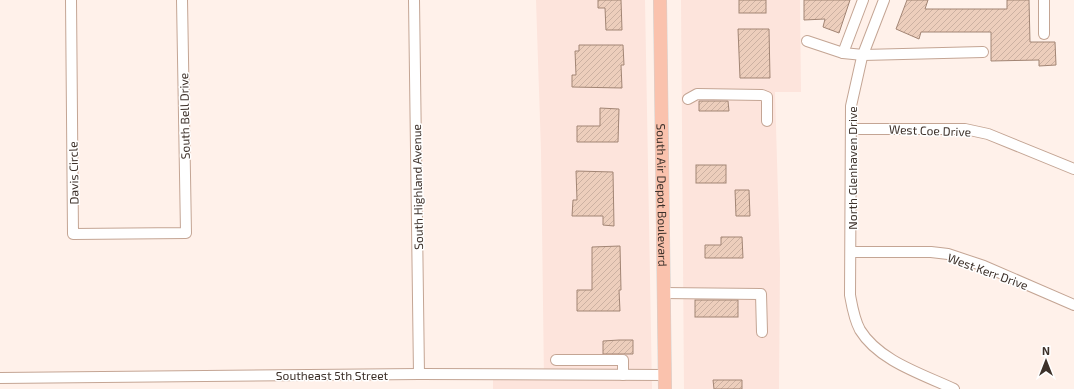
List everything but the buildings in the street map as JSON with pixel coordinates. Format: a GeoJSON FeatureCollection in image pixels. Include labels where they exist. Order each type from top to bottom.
{"type":"FeatureCollection","features":[{"type":"Feature","properties":{"kind":"main road","name":"South Air Depot Boulevard"},"geometry":{"type":"LineString","coordinates":[[660,0],[665,389]]}},
{"type":"Feature","properties":{"kind":"street","name":"Davis Circle"},"geometry":{"type":"LineString","coordinates":[[71,0],[74,234],[186,233]]}},
{"type":"Feature","properties":{"kind":"street","name":"South Bell Drive"},"geometry":{"type":"LineString","coordinates":[[182,0],[186,233]]}},
{"type":"Feature","properties":{"kind":"street","name":"South Highland Avenue"},"geometry":{"type":"LineString","coordinates":[[414,0],[419,374]]}},
{"type":"Feature","properties":{"kind":"street"},"geometry":{"type":"LineString","coordinates":[[843,53],[863,0]]}},
{"type":"Feature","properties":{"kind":"street","name":"North Glenhaven Drive"},"geometry":{"type":"LineString","coordinates":[[884,0],[863,55],[851,106],[850,295],[854,316],[860,329],[874,348],[890,359],[954,389]]}},
{"type":"Feature","properties":{"kind":"street"},"geometry":{"type":"LineString","coordinates":[[1044,0],[1044,34]]}},
{"type":"Feature","properties":{"kind":"street"},"geometry":{"type":"LineString","coordinates":[[807,41],[843,53],[863,55],[983,52]]}},
{"type":"Feature","properties":{"kind":"street"},"geometry":{"type":"LineString","coordinates":[[688,99],[696,94],[762,95],[767,97],[767,121]]}},
{"type":"Feature","properties":{"kind":"street","name":"West Coe Drive"},"geometry":{"type":"LineString","coordinates":[[851,128],[941,128],[973,131],[988,134],[1074,170]]}},
{"type":"Feature","properties":{"kind":"street","name":"West Kerr Drive"},"geometry":{"type":"LineString","coordinates":[[851,252],[931,252],[948,254],[984,266],[1074,305]]}},
{"type":"Feature","properties":{"kind":"street"},"geometry":{"type":"LineString","coordinates":[[664,293],[762,294],[762,332]]}},
{"type":"Feature","properties":{"kind":"street"},"geometry":{"type":"LineString","coordinates":[[556,360],[623,360],[623,375]]}},
{"type":"Feature","properties":{"kind":"street","name":"Southeast 5th Street"},"geometry":{"type":"LineString","coordinates":[[0,378],[419,374],[665,375]]}},
{"type":"Feature","properties":{"kind":"shaded area"},"geometry":{"type":"Polygon","coordinates":[[[536,0],[645,0],[652,389],[493,389],[493,379],[544,379],[541,151],[536,0]]]}},
{"type":"Feature","properties":{"kind":"shaded area"},"geometry":{"type":"Polygon","coordinates":[[[681,0],[800,0],[801,92],[775,92],[780,263],[779,389],[684,389],[681,0]]]}}]}
